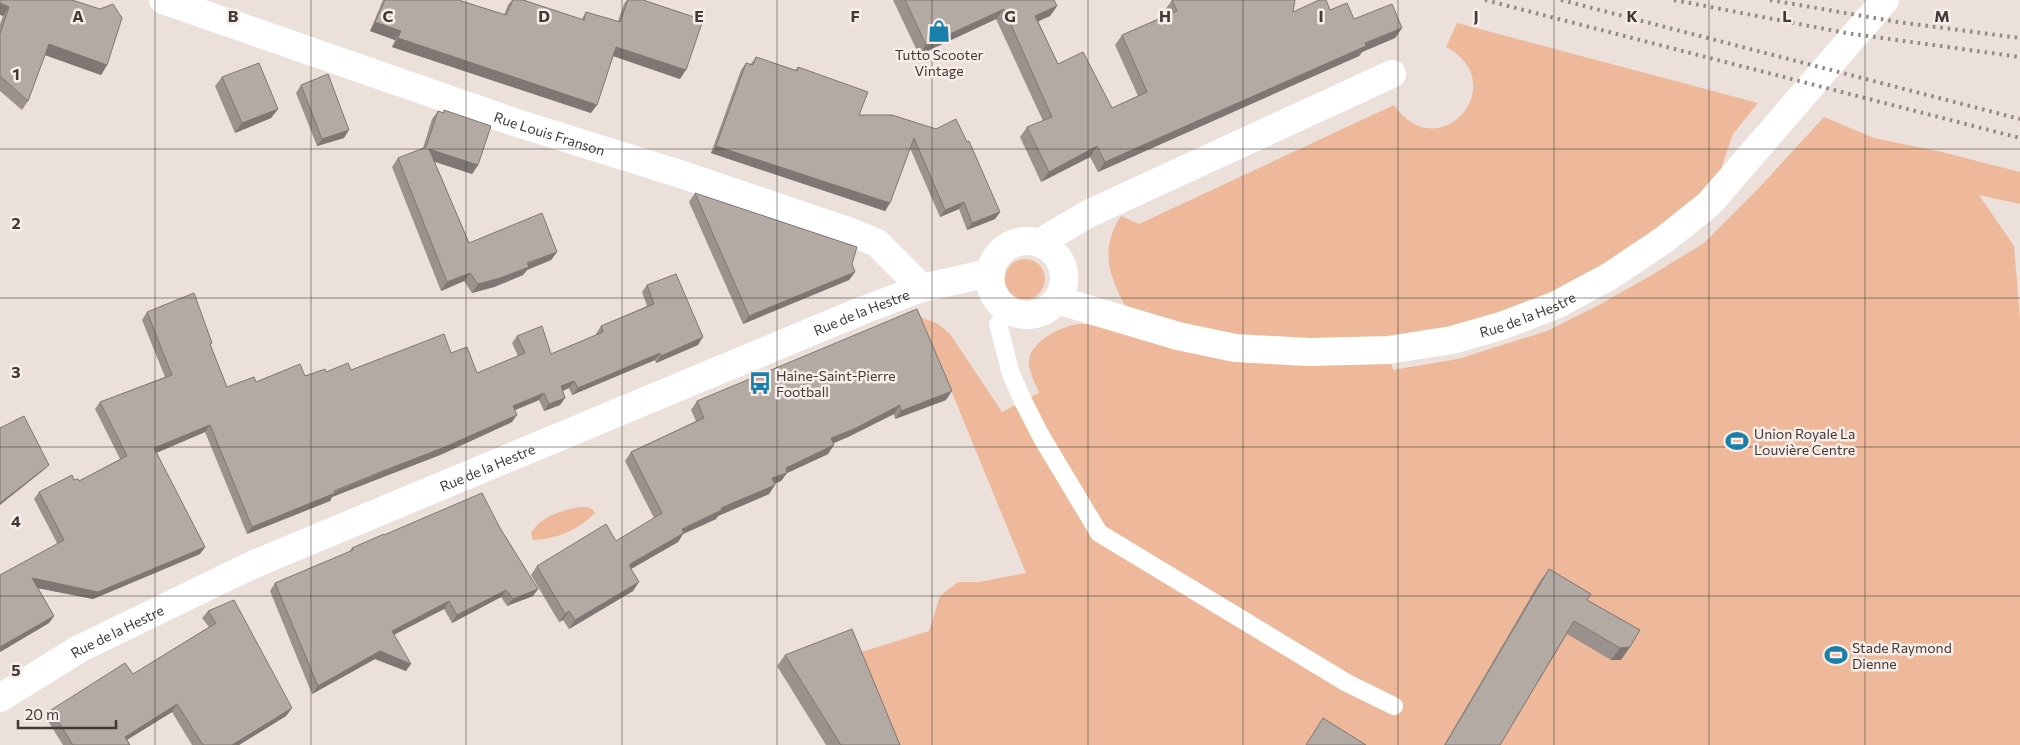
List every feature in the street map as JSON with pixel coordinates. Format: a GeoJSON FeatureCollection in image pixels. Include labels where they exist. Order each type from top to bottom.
{"type":"FeatureCollection","features":[{"type":"Feature","properties":{"kind":"street","name":"Rue de la Hestre"},"geometry":{"type":"LineString","coordinates":[[1057,300],[1178,336],[1235,348],[1309,352],[1388,350],[1452,340],[1501,326],[1556,305],[1610,276],[1665,239],[1709,204],[1885,0]]}},
{"type":"Feature","properties":{"kind":"street","name":"Rue Louis Franson"},"geometry":{"type":"LineString","coordinates":[[175,2],[514,122],[677,173],[850,232],[877,243],[922,288]]}},
{"type":"Feature","properties":{"kind":"street"},"geometry":{"type":"LineString","coordinates":[[1039,243],[1088,214],[1392,74]]}},
{"type":"Feature","properties":{"kind":"street"},"geometry":{"type":"LineString","coordinates":[[1025,241],[1039,243],[1051,250],[1059,261],[1064,274],[1062,287],[1057,300],[1050,308],[1030,315],[1019,315],[998,302],[991,290],[989,273],[997,256],[1008,246],[1025,241]]}},
{"type":"Feature","properties":{"kind":"street","name":"Rue de la Hestre"},"geometry":{"type":"LineString","coordinates":[[0,698],[79,649],[252,566],[852,315],[922,288],[989,273]]}},
{"type":"Feature","properties":{"kind":"lane"},"geometry":{"type":"LineString","coordinates":[[1010,311],[998,324],[1011,374],[1042,438],[1099,533],[1347,683],[1394,706]]}},
{"type":"Feature","properties":{"kind":"shaded area","name":"Union Royale La Louvière Centre"},"geometry":{"type":"Polygon","coordinates":[[[1457,23],[1758,103],[1733,134],[1709,204],[1610,276],[1388,350],[1393,370],[1458,359],[1547,331],[1599,305],[1650,276],[1704,243],[1757,190],[1824,117],[1874,138],[1946,153],[2020,172],[2020,204],[1979,195],[2014,246],[2020,318],[2020,745],[894,745],[858,653],[929,631],[940,596],[958,582],[979,582],[1026,573],[921,317],[938,324],[950,334],[1002,412],[1039,393],[1031,373],[1029,360],[1035,346],[1049,335],[1065,327],[1080,324],[1096,325],[1122,331],[1127,309],[1111,274],[1108,252],[1114,228],[1121,216],[1139,224],[1394,105],[1412,123],[1431,128],[1448,125],[1462,114],[1471,98],[1473,80],[1465,62],[1446,47],[1457,23]]]}},
{"type":"Feature","properties":{"kind":"shaded area"},"geometry":{"type":"Polygon","coordinates":[[[1025,259],[1036,262],[1042,268],[1045,279],[1042,290],[1036,296],[1025,299],[1014,296],[1008,290],[1005,279],[1008,268],[1014,262],[1025,259]]]}},
{"type":"Feature","properties":{"kind":"shaded area"},"geometry":{"type":"Polygon","coordinates":[[[579,507],[590,508],[595,513],[575,529],[559,536],[533,540],[531,533],[540,522],[558,513],[579,507]]]}},
{"type":"Feature","properties":{"kind":"building"},"geometry":{"type":"Polygon","coordinates":[[[0,0],[72,0],[100,9],[113,4],[122,18],[107,65],[49,44],[28,101],[0,76],[0,34],[9,7],[0,3],[0,0]]]}},
{"type":"Feature","properties":{"kind":"building"},"geometry":{"type":"Polygon","coordinates":[[[385,0],[461,0],[506,15],[513,0],[523,0],[584,20],[586,12],[620,22],[628,0],[643,0],[703,20],[686,70],[616,47],[597,105],[398,38],[401,31],[375,22],[385,0]]]}},
{"type":"Feature","properties":{"kind":"building"},"geometry":{"type":"Polygon","coordinates":[[[905,0],[1054,0],[1057,6],[1035,16],[1058,64],[1083,52],[1112,108],[1147,92],[1122,35],[1177,11],[1172,0],[1295,0],[1293,12],[1319,0],[1326,0],[1330,10],[1347,3],[1354,19],[1392,4],[1402,28],[1365,43],[1366,46],[1105,162],[1097,146],[1049,172],[1027,127],[1052,117],[1004,9],[926,45],[905,0]]]}},
{"type":"Feature","properties":{"kind":"building"},"geometry":{"type":"Polygon","coordinates":[[[756,57],[797,71],[798,67],[868,92],[859,115],[892,115],[936,129],[956,119],[967,142],[969,141],[1000,212],[972,223],[964,202],[945,210],[914,138],[890,203],[716,146],[746,63],[753,65],[756,57]]]}},
{"type":"Feature","properties":{"kind":"building"},"geometry":{"type":"Polygon","coordinates":[[[259,63],[278,109],[242,123],[222,77],[259,63]]]}},
{"type":"Feature","properties":{"kind":"building"},"geometry":{"type":"Polygon","coordinates":[[[328,74],[349,130],[322,139],[301,85],[328,74]]]}},
{"type":"Feature","properties":{"kind":"building"},"geometry":{"type":"Polygon","coordinates":[[[444,110],[491,126],[478,165],[429,149],[469,243],[542,213],[557,252],[527,263],[529,267],[478,284],[470,273],[447,282],[398,158],[426,147],[438,111],[444,113],[444,110]]]}},
{"type":"Feature","properties":{"kind":"building"},"geometry":{"type":"Polygon","coordinates":[[[695,193],[857,247],[852,264],[855,272],[749,316],[695,193]]]}},
{"type":"Feature","properties":{"kind":"building"},"geometry":{"type":"Polygon","coordinates":[[[676,274],[703,337],[661,356],[660,353],[578,388],[574,381],[561,386],[565,398],[549,404],[544,393],[513,406],[517,415],[252,527],[210,425],[154,448],[205,547],[98,592],[32,578],[54,616],[0,647],[0,575],[64,540],[39,492],[72,475],[74,480],[78,479],[79,481],[127,456],[100,402],[172,375],[147,312],[194,293],[212,343],[210,344],[227,387],[254,377],[256,382],[300,364],[305,376],[325,369],[326,372],[348,363],[351,370],[444,334],[451,353],[467,347],[477,373],[525,353],[517,336],[542,326],[551,354],[603,332],[601,326],[654,304],[647,285],[676,274]]]}},
{"type":"Feature","properties":{"kind":"building"},"geometry":{"type":"Polygon","coordinates":[[[917,309],[952,391],[901,411],[900,405],[854,429],[831,438],[834,445],[786,468],[787,473],[772,478],[775,485],[721,508],[722,510],[682,529],[684,533],[630,564],[639,582],[575,620],[569,611],[565,614],[537,566],[606,524],[616,541],[662,513],[631,452],[704,418],[697,401],[917,309]]]}},
{"type":"Feature","properties":{"kind":"building"},"geometry":{"type":"Polygon","coordinates":[[[24,416],[49,465],[0,503],[0,428],[24,416]]]}},
{"type":"Feature","properties":{"kind":"building"},"geometry":{"type":"Polygon","coordinates":[[[482,493],[500,528],[538,589],[513,599],[506,590],[457,615],[449,601],[392,631],[411,664],[380,651],[318,686],[275,583],[482,493]]]}},
{"type":"Feature","properties":{"kind":"building"},"geometry":{"type":"Polygon","coordinates":[[[1549,569],[1591,594],[1587,600],[1640,630],[1630,647],[1620,648],[1574,621],[1500,745],[1445,745],[1549,569]]]}},
{"type":"Feature","properties":{"kind":"building"},"geometry":{"type":"Polygon","coordinates":[[[234,600],[292,708],[232,745],[203,745],[177,704],[125,737],[130,745],[73,745],[51,710],[125,663],[133,674],[216,623],[208,611],[234,600]]]}},
{"type":"Feature","properties":{"kind":"building"},"geometry":{"type":"Polygon","coordinates":[[[852,629],[900,745],[841,745],[785,655],[852,629]]]}},
{"type":"Feature","properties":{"kind":"building"},"geometry":{"type":"Polygon","coordinates":[[[1323,718],[1366,745],[1306,745],[1323,718]]]}},
{"type":"Feature","properties":{"kind":"railway"},"geometry":{"type":"LineString","coordinates":[[1485,0],[2020,138]]}},
{"type":"Feature","properties":{"kind":"railway"},"geometry":{"type":"LineString","coordinates":[[1561,0],[2020,119]]}},
{"type":"Feature","properties":{"kind":"railway"},"geometry":{"type":"LineString","coordinates":[[1674,0],[1846,33],[2020,57]]}},
{"type":"Feature","properties":{"kind":"railway"},"geometry":{"type":"LineString","coordinates":[[1770,0],[1898,22],[2020,38]]}},
{"type":"Feature","properties":{"kind":"place","name":"Tutto Scooter Vintage"},"geometry":{"type":"Point","coordinates":[939,31]}},
{"type":"Feature","properties":{"kind":"place","name":"Haine-Saint-Pierre Football"},"geometry":{"type":"Point","coordinates":[760,383]}},
{"type":"Feature","properties":{"kind":"place","name":"Union Royale La Louvière Centre"},"geometry":{"type":"Point","coordinates":[1737,441]}},
{"type":"Feature","properties":{"kind":"place","name":"Stade Raymond Dienne"},"geometry":{"type":"Point","coordinates":[1836,655]}}]}
